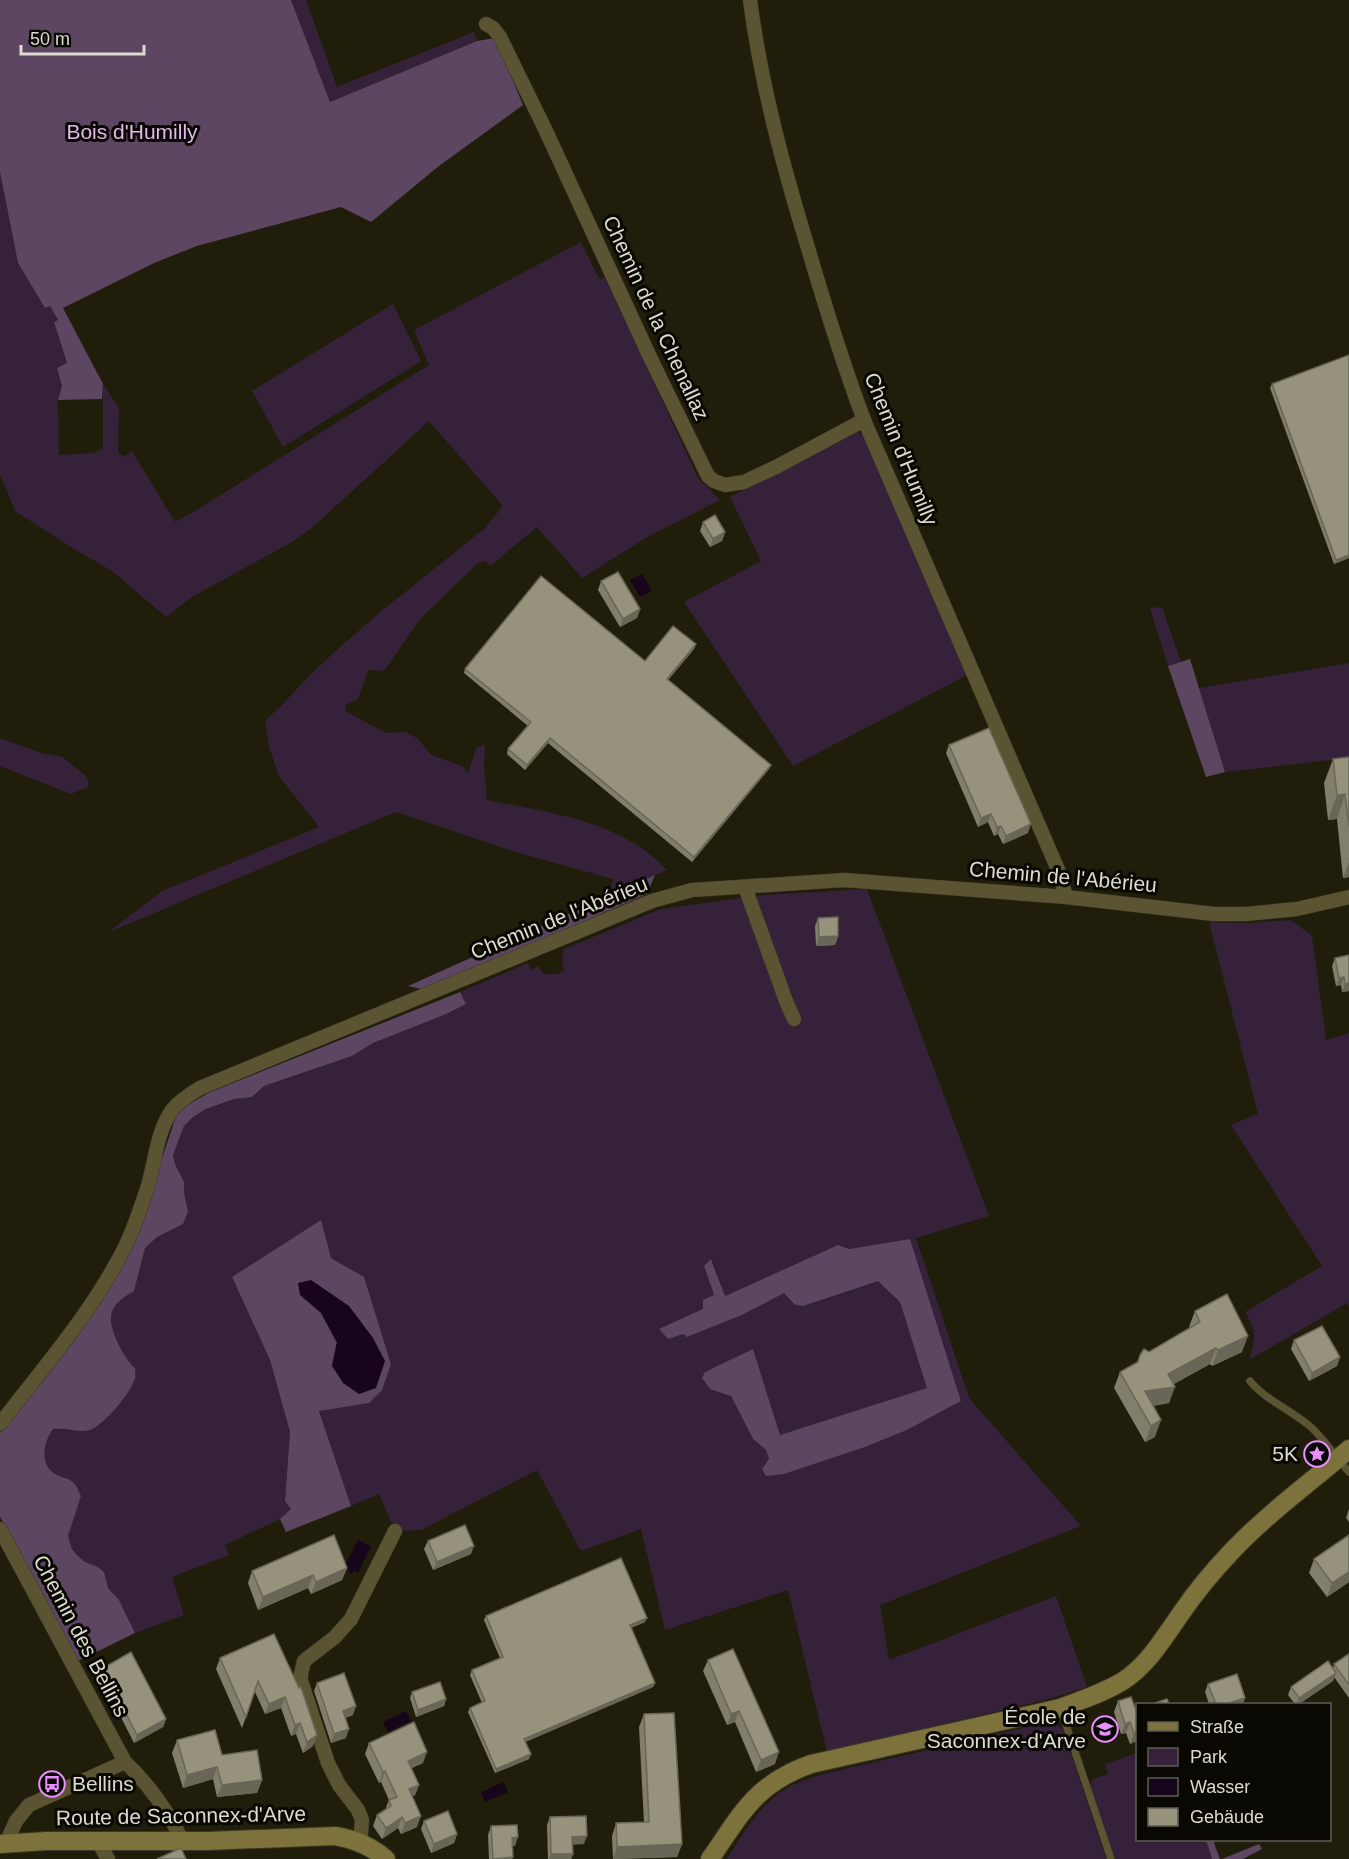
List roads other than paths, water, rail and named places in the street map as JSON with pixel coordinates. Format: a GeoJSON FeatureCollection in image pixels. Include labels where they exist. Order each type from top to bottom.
{"type":"FeatureCollection","features":[{"type":"Feature","properties":{"kind":"street","name":"Chemin d'Humilly"},"geometry":{"type":"LineString","coordinates":[[750,0],[766,93],[788,182],[847,375],[864,420],[1054,861],[1066,897]]}},
{"type":"Feature","properties":{"kind":"street","name":"Chemin de la Chenallaz"},"geometry":{"type":"LineString","coordinates":[[486,24],[493,28],[500,37],[708,476],[725,485],[744,482],[864,420]]}},
{"type":"Feature","properties":{"kind":"street","name":"Chemin de l'Abérieu"},"geometry":{"type":"LineString","coordinates":[[0,1424],[97,1294],[123,1250],[148,1185],[166,1121],[172,1111],[187,1096],[200,1088],[652,901],[692,890],[844,880],[1066,897],[1214,914],[1246,914],[1297,909],[1349,897]]}},
{"type":"Feature","properties":{"kind":"street"},"geometry":{"type":"LineString","coordinates":[[745,887],[794,1019]]}},
{"type":"Feature","properties":{"kind":"street"},"geometry":{"type":"LineString","coordinates":[[710,1859],[739,1815],[754,1798],[772,1782],[794,1770],[811,1764],[1060,1708],[1098,1694],[1124,1680],[1158,1647],[1197,1591],[1231,1552],[1256,1528],[1347,1464]]}},
{"type":"Feature","properties":{"kind":"street","name":"Chemin des Bellins"},"geometry":{"type":"LineString","coordinates":[[0,1529],[125,1762],[138,1774],[177,1830],[182,1841]]}},
{"type":"Feature","properties":{"kind":"street"},"geometry":{"type":"LineString","coordinates":[[364,1852],[362,1820],[358,1810],[339,1785],[328,1762],[301,1674],[304,1661],[335,1637],[351,1619],[395,1531]]}},
{"type":"Feature","properties":{"kind":"street"},"geometry":{"type":"LineString","coordinates":[[3,1844],[16,1821],[29,1805],[125,1762]]}},
{"type":"Feature","properties":{"kind":"street","name":"Route de Saconnex-d'Arve"},"geometry":{"type":"LineString","coordinates":[[3,1844],[336,1836],[354,1840],[364,1852],[376,1850],[386,1859]]}},
{"type":"Feature","properties":{"kind":"street"},"geometry":{"type":"LineString","coordinates":[[98,1840],[108,1859]]}},
{"type":"Feature","properties":{"kind":"lane"},"geometry":{"type":"LineString","coordinates":[[1250,1381],[1256,1389],[1313,1428],[1347,1464]]}},
{"type":"Feature","properties":{"kind":"lane"},"geometry":{"type":"LineString","coordinates":[[1060,1708],[1111,1859]]}},
{"type":"Feature","properties":{"kind":"water"},"geometry":{"type":"Polygon","coordinates":[[[642,574],[652,591],[640,597],[630,580],[642,574]]]}},
{"type":"Feature","properties":{"kind":"water"},"geometry":{"type":"Polygon","coordinates":[[[311,1280],[349,1306],[373,1338],[385,1361],[376,1388],[359,1394],[343,1383],[332,1366],[337,1342],[321,1313],[300,1295],[298,1283],[311,1280]]]}},
{"type":"Feature","properties":{"kind":"water"},"geometry":{"type":"Polygon","coordinates":[[[358,1540],[371,1546],[358,1573],[354,1571],[351,1574],[345,1566],[358,1540]]]}},
{"type":"Feature","properties":{"kind":"water"},"geometry":{"type":"Polygon","coordinates":[[[406,1711],[411,1721],[388,1732],[383,1722],[406,1711]]]}},
{"type":"Feature","properties":{"kind":"water"},"geometry":{"type":"Polygon","coordinates":[[[504,1782],[508,1792],[485,1802],[481,1792],[504,1782]]]}},
{"type":"Feature","properties":{"kind":"place","name":"5K"},"geometry":{"type":"Point","coordinates":[1317,1454]}},
{"type":"Feature","properties":{"kind":"place","name":"École de Saconnex-d'Arve"},"geometry":{"type":"Point","coordinates":[1105,1729]}},
{"type":"Feature","properties":{"kind":"place","name":"Bellins"},"geometry":{"type":"Point","coordinates":[52,1784]}},
{"type":"Feature","properties":{"kind":"park label","name":"Bois d'Humilly"},"geometry":{"type":"Point","coordinates":[132,132]}}]}
